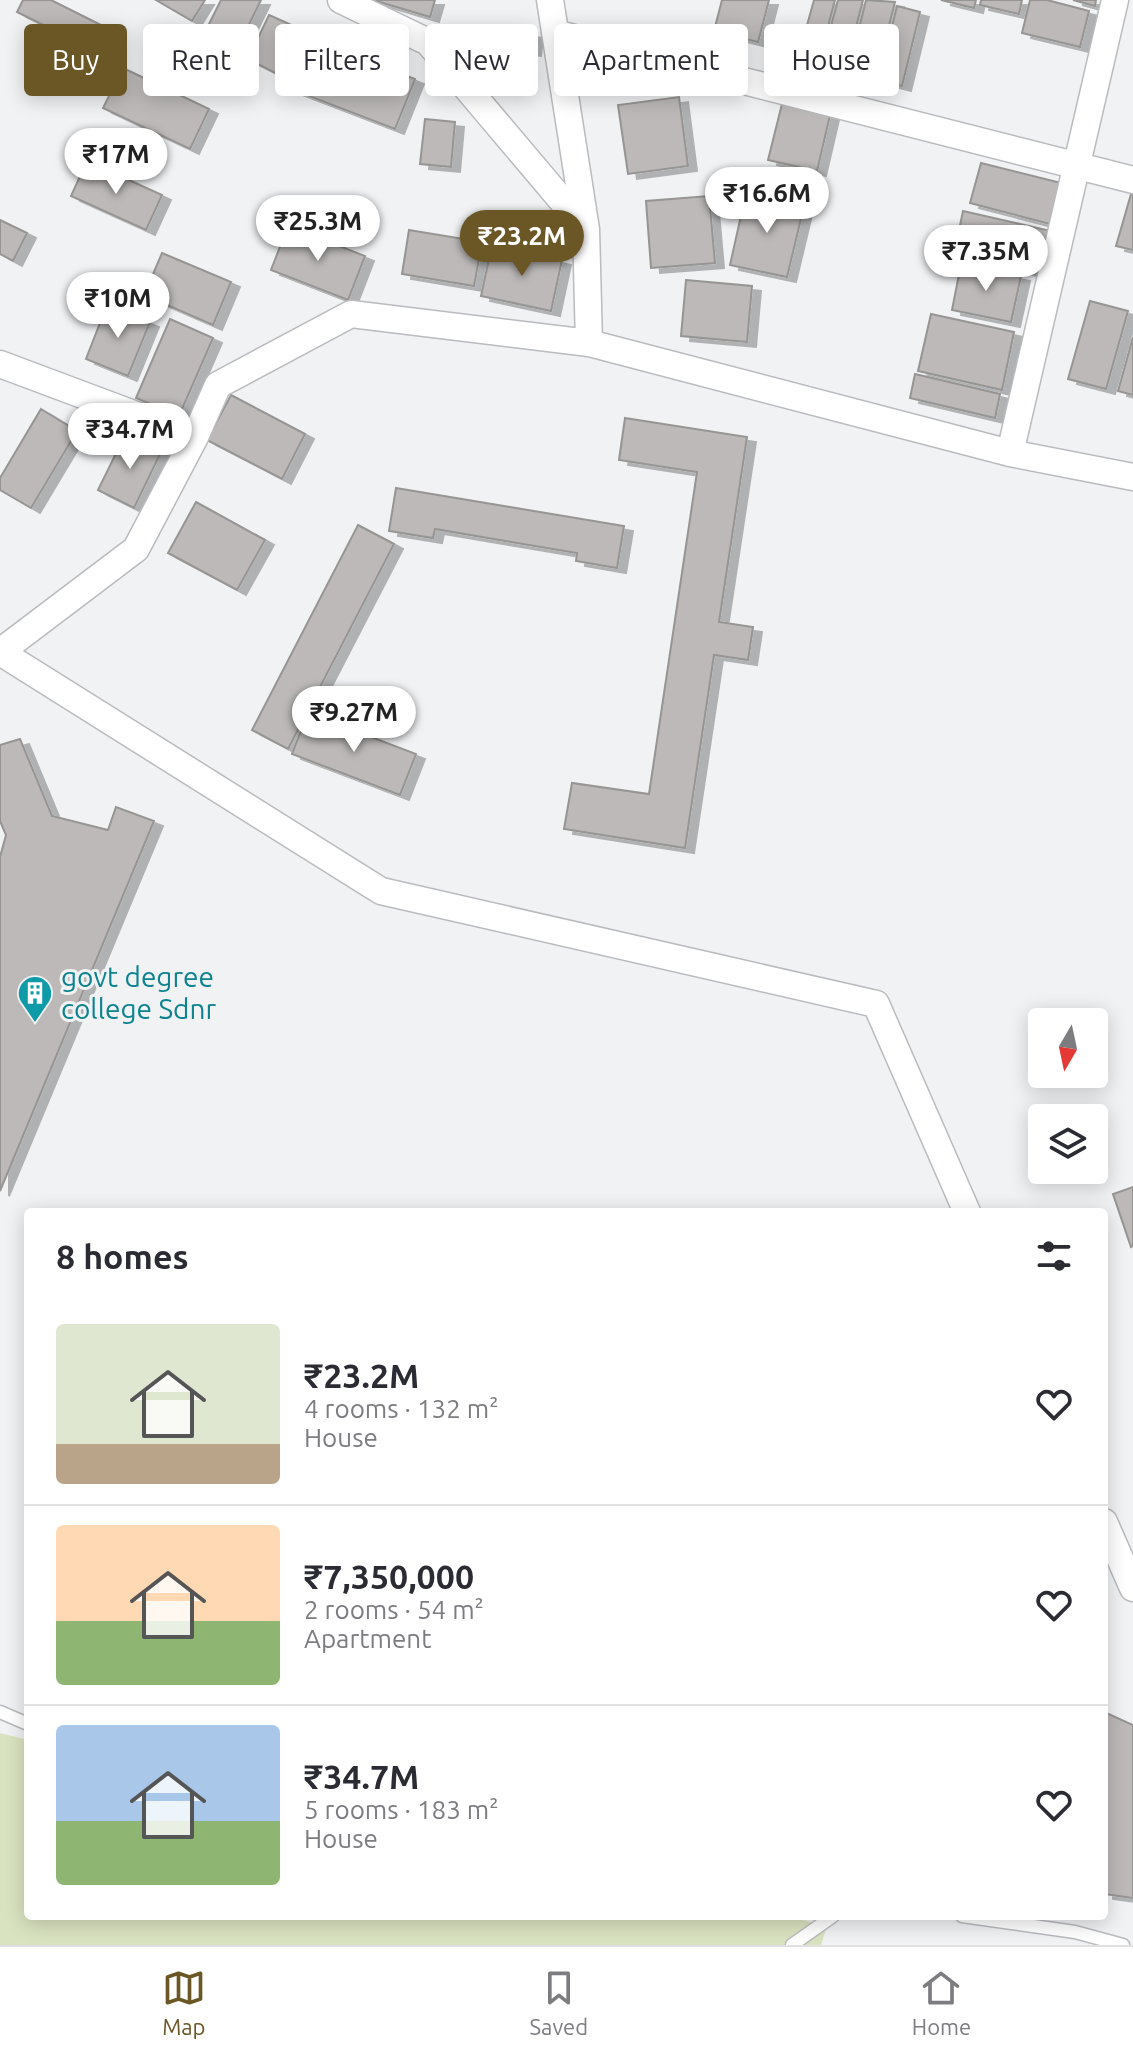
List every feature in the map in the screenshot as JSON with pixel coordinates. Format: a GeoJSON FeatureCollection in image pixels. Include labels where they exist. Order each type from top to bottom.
{"type":"FeatureCollection","features":[{"type":"Feature","properties":{"kind":"street"},"geometry":{"type":"LineString","coordinates":[[341,0],[428,42],[586,229]]}},
{"type":"Feature","properties":{"kind":"street"},"geometry":{"type":"LineString","coordinates":[[550,0],[554,26]]}},
{"type":"Feature","properties":{"kind":"street"},"geometry":{"type":"LineString","coordinates":[[1010,453],[1115,0]]}},
{"type":"Feature","properties":{"kind":"street"},"geometry":{"type":"LineString","coordinates":[[748,82],[1133,180]]}},
{"type":"Feature","properties":{"kind":"street"},"geometry":{"type":"LineString","coordinates":[[565,96],[586,229],[589,343]]}},
{"type":"Feature","properties":{"kind":"street"},"geometry":{"type":"LineString","coordinates":[[965,1208],[876,1004],[381,891],[0,652],[136,549],[195,437],[218,385],[351,314],[589,343],[1010,453],[1133,477]]}},
{"type":"Feature","properties":{"kind":"street"},"geometry":{"type":"LineString","coordinates":[[0,364],[195,437]]}},
{"type":"Feature","properties":{"kind":"street"},"geometry":{"type":"LineString","coordinates":[[1108,1531],[1133,1588]]}},
{"type":"Feature","properties":{"kind":"lane"},"geometry":{"type":"LineString","coordinates":[[0,1712],[24,1722]]}},
{"type":"Feature","properties":{"kind":"lane"},"geometry":{"type":"LineString","coordinates":[[792,1945],[827,1920]]}},
{"type":"Feature","properties":{"kind":"lane"},"geometry":{"type":"LineString","coordinates":[[990,1920],[1075,1932],[1123,1945]]}},
{"type":"Feature","properties":{"kind":"green space"},"geometry":{"type":"Polygon","coordinates":[[[0,1733],[24,1739],[24,1920],[802,1920],[827,1926],[821,1945],[0,1945],[0,1733]]]}},
{"type":"Feature","properties":{"kind":"building"},"geometry":{"type":"Polygon","coordinates":[[[23,0],[51,0],[99,24],[41,24],[17,12],[23,0]]]}},
{"type":"Feature","properties":{"kind":"building"},"geometry":{"type":"Polygon","coordinates":[[[156,0],[205,0],[192,21],[156,0]]]}},
{"type":"Feature","properties":{"kind":"building"},"geometry":{"type":"Polygon","coordinates":[[[221,0],[261,0],[249,24],[209,24],[221,0]]]}},
{"type":"Feature","properties":{"kind":"building"},"geometry":{"type":"Polygon","coordinates":[[[373,0],[435,0],[430,17],[373,0]]]}},
{"type":"Feature","properties":{"kind":"building"},"geometry":{"type":"Polygon","coordinates":[[[722,0],[769,0],[758,42],[748,40],[748,24],[716,24],[722,0]]]}},
{"type":"Feature","properties":{"kind":"building"},"geometry":{"type":"Polygon","coordinates":[[[814,0],[835,0],[829,24],[807,24],[814,0]]]}},
{"type":"Feature","properties":{"kind":"building"},"geometry":{"type":"Polygon","coordinates":[[[838,0],[863,0],[857,24],[832,24],[838,0]]]}},
{"type":"Feature","properties":{"kind":"building"},"geometry":{"type":"Polygon","coordinates":[[[866,0],[895,2],[889,24],[860,24],[866,0]]]}},
{"type":"Feature","properties":{"kind":"building"},"geometry":{"type":"Polygon","coordinates":[[[941,0],[976,0],[974,8],[941,0]]]}},
{"type":"Feature","properties":{"kind":"building"},"geometry":{"type":"Polygon","coordinates":[[[981,0],[1022,0],[1019,14],[980,5],[981,0]]]}},
{"type":"Feature","properties":{"kind":"building"},"geometry":{"type":"Polygon","coordinates":[[[1030,0],[1047,0],[1089,11],[1080,47],[1022,33],[1030,0]]]}},
{"type":"Feature","properties":{"kind":"building"},"geometry":{"type":"Polygon","coordinates":[[[1073,0],[1096,0],[1095,6],[1073,0]]]}},
{"type":"Feature","properties":{"kind":"building"},"geometry":{"type":"Polygon","coordinates":[[[897,6],[920,12],[902,86],[899,85],[899,24],[893,24],[897,6]]]}},
{"type":"Feature","properties":{"kind":"building"},"geometry":{"type":"Polygon","coordinates":[[[269,15],[289,24],[275,24],[275,73],[259,65],[259,36],[269,15]]]}},
{"type":"Feature","properties":{"kind":"building"},"geometry":{"type":"Polygon","coordinates":[[[127,70],[143,78],[143,96],[182,96],[209,109],[190,149],[103,108],[109,96],[127,96],[127,70]]]}},
{"type":"Feature","properties":{"kind":"building"},"geometry":{"type":"Polygon","coordinates":[[[409,77],[415,79],[409,94],[409,77]]]}},
{"type":"Feature","properties":{"kind":"building"},"geometry":{"type":"Polygon","coordinates":[[[309,96],[408,96],[395,129],[309,96]]]}},
{"type":"Feature","properties":{"kind":"building"},"geometry":{"type":"Polygon","coordinates":[[[679,97],[688,166],[628,174],[618,105],[679,97]]]}},
{"type":"Feature","properties":{"kind":"building"},"geometry":{"type":"Polygon","coordinates":[[[782,104],[830,115],[817,171],[768,160],[782,104]]]}},
{"type":"Feature","properties":{"kind":"building"},"geometry":{"type":"Polygon","coordinates":[[[425,119],[455,122],[451,167],[420,164],[425,119]]]}},
{"type":"Feature","properties":{"kind":"building"},"geometry":{"type":"Polygon","coordinates":[[[87,161],[162,195],[146,230],[71,196],[87,161]]]}},
{"type":"Feature","properties":{"kind":"building"},"geometry":{"type":"Polygon","coordinates":[[[981,163],[1065,184],[1054,225],[970,203],[981,163]]]}},
{"type":"Feature","properties":{"kind":"building"},"geometry":{"type":"Polygon","coordinates":[[[746,193],[804,206],[787,277],[730,265],[746,193]]]}},
{"type":"Feature","properties":{"kind":"building"},"geometry":{"type":"Polygon","coordinates":[[[1133,194],[1133,250],[1116,246],[1133,194]]]}},
{"type":"Feature","properties":{"kind":"building"},"geometry":{"type":"Polygon","coordinates":[[[709,196],[715,263],[651,268],[646,201],[709,196]]]}},
{"type":"Feature","properties":{"kind":"building"},"geometry":{"type":"Polygon","coordinates":[[[963,211],[1055,232],[1046,275],[954,254],[963,211]]]}},
{"type":"Feature","properties":{"kind":"building"},"geometry":{"type":"Polygon","coordinates":[[[0,220],[27,233],[13,261],[0,254],[0,220]]]}},
{"type":"Feature","properties":{"kind":"building"},"geometry":{"type":"Polygon","coordinates":[[[288,226],[365,256],[348,300],[271,270],[288,226]]]}},
{"type":"Feature","properties":{"kind":"building"},"geometry":{"type":"Polygon","coordinates":[[[409,230],[482,242],[474,286],[402,274],[409,230]]]}},
{"type":"Feature","properties":{"kind":"building"},"geometry":{"type":"Polygon","coordinates":[[[492,245],[562,260],[551,311],[481,296],[492,245]]]}},
{"type":"Feature","properties":{"kind":"building"},"geometry":{"type":"Polygon","coordinates":[[[162,253],[231,282],[213,325],[144,295],[162,253]]]}},
{"type":"Feature","properties":{"kind":"building"},"geometry":{"type":"Polygon","coordinates":[[[961,264],[1021,276],[1011,322],[952,310],[961,264]]]}},
{"type":"Feature","properties":{"kind":"building"},"geometry":{"type":"Polygon","coordinates":[[[686,280],[752,286],[747,342],[681,336],[686,280]]]}},
{"type":"Feature","properties":{"kind":"building"},"geometry":{"type":"Polygon","coordinates":[[[1090,301],[1128,311],[1106,389],[1068,379],[1090,301]]]}},
{"type":"Feature","properties":{"kind":"building"},"geometry":{"type":"Polygon","coordinates":[[[107,305],[150,322],[128,376],[86,359],[107,305]]]}},
{"type":"Feature","properties":{"kind":"building"},"geometry":{"type":"Polygon","coordinates":[[[931,314],[1014,332],[1002,390],[918,371],[931,314]]]}},
{"type":"Feature","properties":{"kind":"building"},"geometry":{"type":"Polygon","coordinates":[[[170,319],[213,338],[179,416],[136,398],[170,319]]]}},
{"type":"Feature","properties":{"kind":"building"},"geometry":{"type":"Polygon","coordinates":[[[1133,337],[1133,395],[1118,391],[1133,337]]]}},
{"type":"Feature","properties":{"kind":"building"},"geometry":{"type":"Polygon","coordinates":[[[915,374],[1000,394],[995,418],[910,398],[915,374]]]}},
{"type":"Feature","properties":{"kind":"building"},"geometry":{"type":"Polygon","coordinates":[[[231,395],[305,434],[282,479],[207,440],[231,395]]]}},
{"type":"Feature","properties":{"kind":"building"},"geometry":{"type":"Polygon","coordinates":[[[41,409],[77,431],[31,508],[0,490],[0,478],[41,409]]]}},
{"type":"Feature","properties":{"kind":"building"},"geometry":{"type":"Polygon","coordinates":[[[625,418],[747,437],[719,622],[753,627],[748,660],[714,655],[685,848],[564,829],[572,783],[649,794],[697,472],[619,460],[625,418]]]}},
{"type":"Feature","properties":{"kind":"building"},"geometry":{"type":"Polygon","coordinates":[[[125,435],[161,452],[134,508],[98,490],[125,435]]]}},
{"type":"Feature","properties":{"kind":"building"},"geometry":{"type":"Polygon","coordinates":[[[396,488],[624,526],[617,568],[576,561],[577,553],[435,529],[433,538],[389,531],[396,488]]]}},
{"type":"Feature","properties":{"kind":"building"},"geometry":{"type":"Polygon","coordinates":[[[196,502],[265,540],[237,590],[168,553],[196,502]]]}},
{"type":"Feature","properties":{"kind":"building"},"geometry":{"type":"Polygon","coordinates":[[[358,525],[394,544],[288,749],[252,730],[358,525]]]}},
{"type":"Feature","properties":{"kind":"building"},"geometry":{"type":"Polygon","coordinates":[[[308,713],[416,754],[400,795],[292,754],[308,713]]]}},
{"type":"Feature","properties":{"kind":"building","name":"govt degree college Sdnr"},"geometry":{"type":"Polygon","coordinates":[[[20,739],[52,816],[108,830],[116,807],[154,821],[0,1191],[0,857],[6,835],[0,821],[0,745],[20,739]]]}},
{"type":"Feature","properties":{"kind":"building"},"geometry":{"type":"Polygon","coordinates":[[[1133,1187],[1133,1246],[1131,1247],[1113,1194],[1133,1187]]]}},
{"type":"Feature","properties":{"kind":"building"},"geometry":{"type":"Polygon","coordinates":[[[1108,1714],[1133,1725],[1133,1898],[1108,1895],[1108,1714]]]}},
{"type":"Feature","properties":{"kind":"place","name":"govt degree college Sdnr"},"geometry":{"type":"Point","coordinates":[35,1024]}}]}
